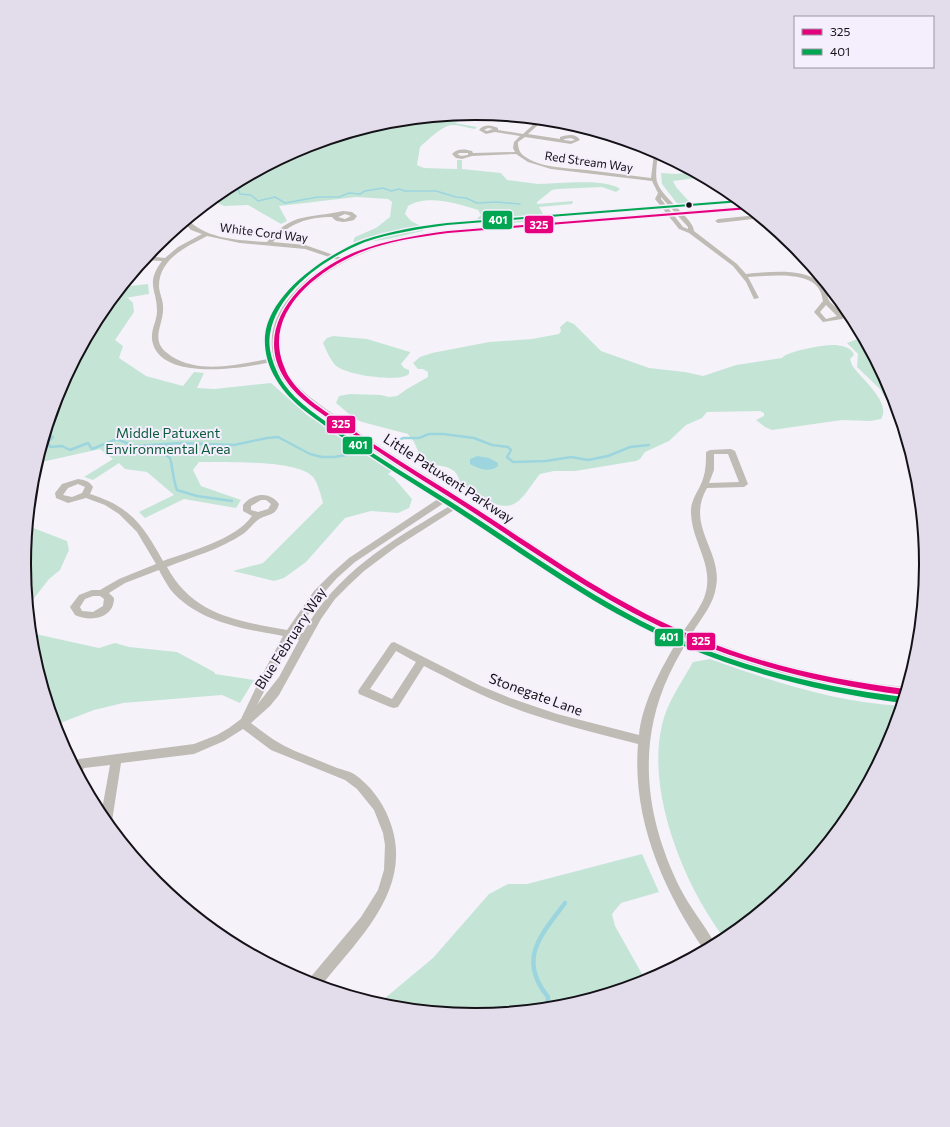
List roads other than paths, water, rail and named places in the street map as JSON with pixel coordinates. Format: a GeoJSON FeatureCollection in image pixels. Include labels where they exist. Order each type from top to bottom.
{"type":"FeatureCollection","features":[{"type":"Feature","properties":{"kind":"street"},"geometry":{"type":"LineString","coordinates":[[471,154],[517,153],[514,145],[533,123]]}},
{"type":"Feature","properties":{"kind":"street"},"geometry":{"type":"LineString","coordinates":[[495,131],[522,136],[562,140]]}},
{"type":"Feature","properties":{"kind":"street","name":"Red Stream Way"},"geometry":{"type":"LineString","coordinates":[[517,153],[531,161],[549,167],[654,180]]}},
{"type":"Feature","properties":{"kind":"street"},"geometry":{"type":"LineString","coordinates":[[656,158],[654,180],[660,194],[667,199],[691,227],[691,232]]}},
{"type":"Feature","properties":{"kind":"street"},"geometry":{"type":"LineString","coordinates":[[660,194],[658,199],[681,228],[691,232],[731,262],[744,276],[756,298]]}},
{"type":"Feature","properties":{"kind":"street","name":"Little Patuxent Parkway"},"geometry":{"type":"LineString","coordinates":[[742,209],[430,234],[386,243],[343,260],[312,279],[289,303],[277,326],[276,346],[278,359],[283,371],[291,383],[312,404],[606,595],[648,618],[686,636],[736,654],[797,673],[848,685],[900,691]]}},
{"type":"Feature","properties":{"kind":"street"},"geometry":{"type":"LineString","coordinates":[[269,243],[281,229],[295,221],[318,216],[336,215]]}},
{"type":"Feature","properties":{"kind":"street"},"geometry":{"type":"LineString","coordinates":[[718,221],[753,218]]}},
{"type":"Feature","properties":{"kind":"street","name":"White Cord Way"},"geometry":{"type":"LineString","coordinates":[[189,224],[193,229],[205,235],[233,240],[305,247],[343,260]]}},
{"type":"Feature","properties":{"kind":"street"},"geometry":{"type":"LineString","coordinates":[[205,235],[181,248],[166,260],[159,271],[156,286],[161,312],[155,341],[164,355],[186,365],[208,368],[230,367],[278,359]]}},
{"type":"Feature","properties":{"kind":"street"},"geometry":{"type":"LineString","coordinates":[[153,259],[166,260]]}},
{"type":"Feature","properties":{"kind":"street"},"geometry":{"type":"LineString","coordinates":[[744,276],[780,273],[800,276],[811,280],[820,287],[823,290],[826,301]]}},
{"type":"Feature","properties":{"kind":"street"},"geometry":{"type":"LineString","coordinates":[[704,486],[744,484],[731,451],[710,452],[709,474],[696,499],[695,516],[714,573],[714,581],[708,600],[668,667],[653,702],[647,720],[644,740],[643,784],[659,852],[680,900],[707,942]]}},
{"type":"Feature","properties":{"kind":"street"},"geometry":{"type":"LineString","coordinates":[[85,495],[112,505],[134,521],[162,566],[167,577],[179,594],[202,610],[232,621],[306,636]]}},
{"type":"Feature","properties":{"kind":"street","name":"Blue February Way"},"geometry":{"type":"LineString","coordinates":[[243,723],[289,633],[319,592],[341,569],[368,549],[450,495]]}},
{"type":"Feature","properties":{"kind":"street","name":"Blue February Way"},"geometry":{"type":"LineString","coordinates":[[79,764],[194,749],[209,745],[222,738],[243,723],[274,693],[283,680],[306,636],[331,598],[363,566],[462,502]]}},
{"type":"Feature","properties":{"kind":"street"},"geometry":{"type":"LineString","coordinates":[[102,593],[122,581],[234,536],[248,527],[257,515]]}},
{"type":"Feature","properties":{"kind":"street","name":"Stonegate Lane"},"geometry":{"type":"LineString","coordinates":[[423,660],[394,704],[363,691],[394,646],[423,660],[480,689],[544,715],[644,740]]}},
{"type":"Feature","properties":{"kind":"street"},"geometry":{"type":"LineString","coordinates":[[243,723],[275,747],[349,777],[361,786],[379,807],[389,833],[391,845],[390,870],[382,893],[365,921],[318,979]]}},
{"type":"Feature","properties":{"kind":"street"},"geometry":{"type":"LineString","coordinates":[[107,812],[116,760]]}},
{"type":"Feature","properties":{"kind":"water"},"geometry":{"type":"Polygon","coordinates":[[[477,456],[489,458],[498,463],[498,466],[488,470],[480,469],[470,464],[470,459],[477,456]]]}},
{"type":"Feature","properties":{"kind":"waterway"},"geometry":{"type":"LineString","coordinates":[[237,189],[240,194],[251,195],[258,201],[275,197],[285,203],[318,197],[339,197],[349,193],[360,194],[365,191],[383,188],[391,191],[399,189],[405,191],[436,191],[456,197],[466,198],[477,203],[497,202],[520,204]]}},
{"type":"Feature","properties":{"kind":"waterway"},"geometry":{"type":"LineString","coordinates":[[398,441],[403,438],[419,438],[429,434],[443,434],[474,438],[492,445],[508,447],[511,450],[507,457],[513,462],[546,461],[571,457],[588,460],[608,456],[630,447],[649,445]]}},
{"type":"Feature","properties":{"kind":"waterway"},"geometry":{"type":"LineString","coordinates":[[48,442],[53,437],[50,436]]}},
{"type":"Feature","properties":{"kind":"waterway"},"geometry":{"type":"LineString","coordinates":[[48,442],[50,447],[62,446],[70,450],[88,443],[92,449],[117,439],[134,446],[181,443],[234,445],[278,437],[310,454],[322,457],[352,454]]}},
{"type":"Feature","properties":{"kind":"waterway"},"geometry":{"type":"LineString","coordinates":[[156,445],[157,449],[170,458],[177,490],[197,496],[232,501]]}},
{"type":"Feature","properties":{"kind":"waterway"},"geometry":{"type":"LineString","coordinates":[[548,1001],[548,997],[539,983],[534,971],[533,959],[541,937],[565,903]]}},
{"type":"Feature","properties":{"kind":"park label","name":"Middle Patuxent Environmental Area"},"geometry":{"type":"Point","coordinates":[168,440]}}]}
